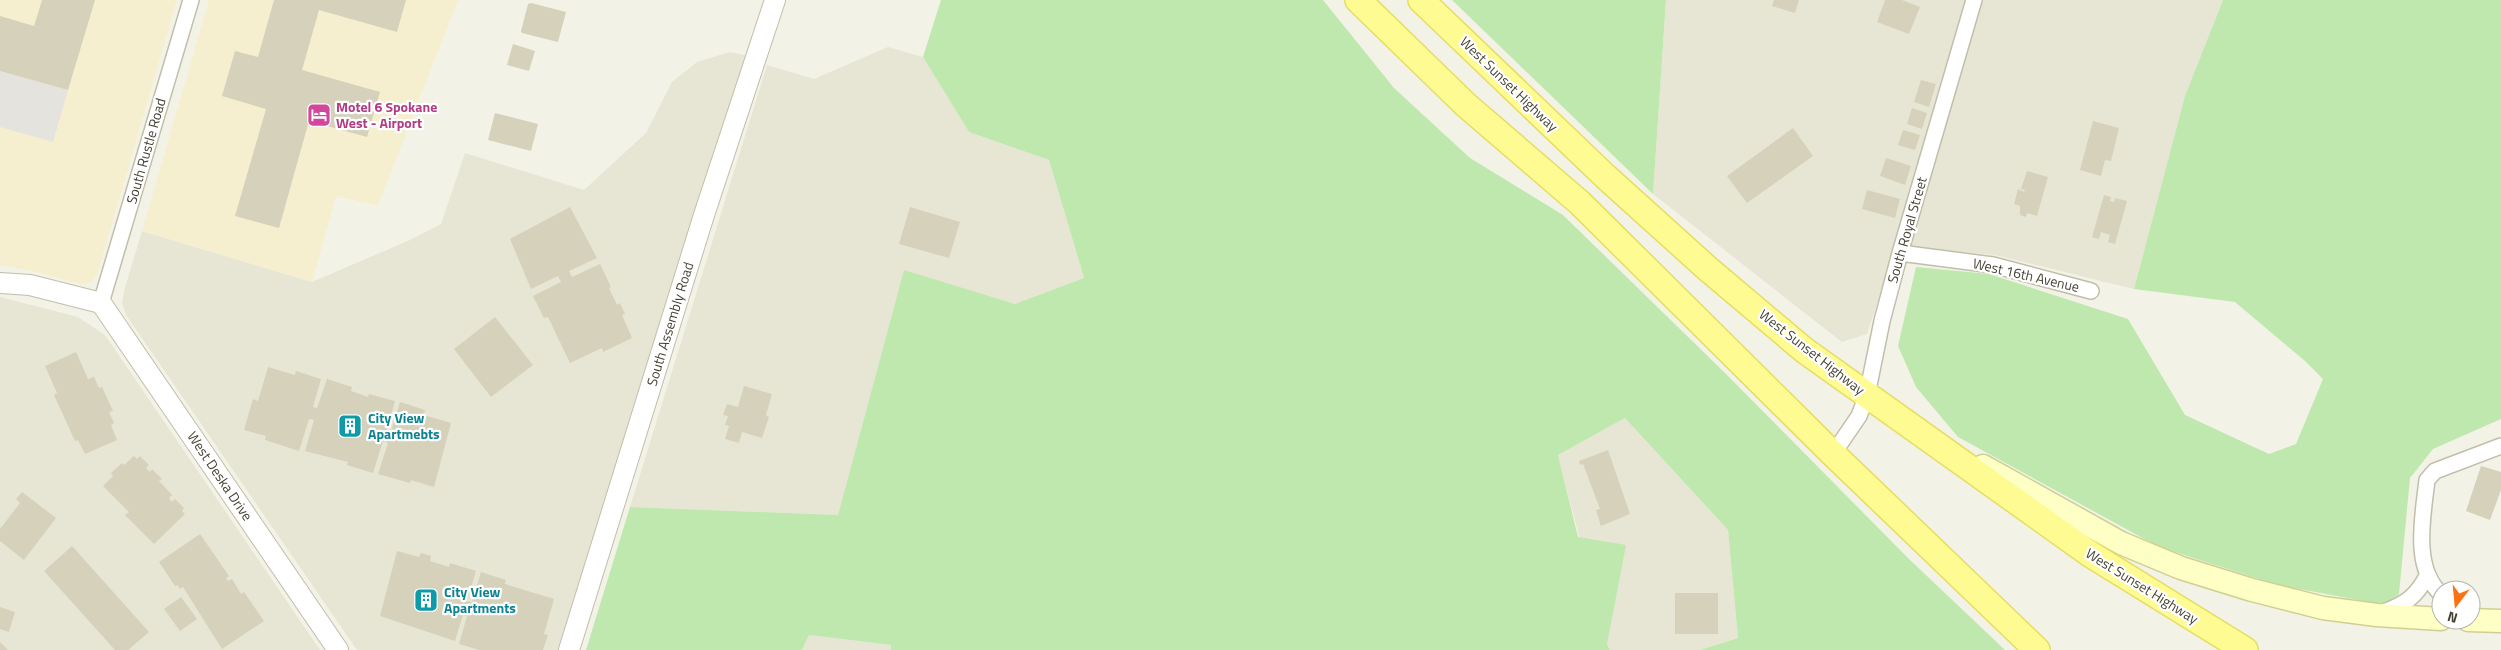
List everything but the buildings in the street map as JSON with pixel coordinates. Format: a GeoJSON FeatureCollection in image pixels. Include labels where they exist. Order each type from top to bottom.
{"type":"FeatureCollection","features":[{"type":"Feature","properties":{"kind":"main road"},"geometry":{"type":"LineString","coordinates":[[1358,0],[1466,105],[1580,202],[1833,454],[2035,646]]}},
{"type":"Feature","properties":{"kind":"main road","name":"West Sunset Highway"},"geometry":{"type":"LineString","coordinates":[[1421,0],[1518,94],[1708,269],[1804,350],[2090,554],[2245,650]]}},
{"type":"Feature","properties":{"kind":"main road"},"geometry":{"type":"LineString","coordinates":[[1900,420],[2121,543],[2181,568],[2252,590],[2323,608],[2377,615],[2431,618]]}},
{"type":"Feature","properties":{"kind":"main road"},"geometry":{"type":"LineString","coordinates":[[2481,620],[2501,621]]}},
{"type":"Feature","properties":{"kind":"street","name":"South Rustle Road"},"geometry":{"type":"LineString","coordinates":[[101,303],[191,0]]}},
{"type":"Feature","properties":{"kind":"street","name":"South Assembly Road"},"geometry":{"type":"LineString","coordinates":[[569,650],[707,207],[775,0]]}},
{"type":"Feature","properties":{"kind":"street","name":"South Royal Street"},"geometry":{"type":"LineString","coordinates":[[1833,454],[1859,416],[1867,395],[1882,321],[1900,253],[1974,0]]}},
{"type":"Feature","properties":{"kind":"street","name":"West 16th Avenue"},"geometry":{"type":"LineString","coordinates":[[1900,253],[1993,265],[2091,291]]}},
{"type":"Feature","properties":{"kind":"street"},"geometry":{"type":"LineString","coordinates":[[0,283],[30,285],[101,303]]}},
{"type":"Feature","properties":{"kind":"street","name":"West Deska Drive"},"geometry":{"type":"LineString","coordinates":[[101,303],[338,650]]}},
{"type":"Feature","properties":{"kind":"street"},"geometry":{"type":"LineString","coordinates":[[2431,581],[2427,576],[2422,533],[2428,476],[2435,471],[2501,446]]}},
{"type":"Feature","properties":{"kind":"street"},"geometry":{"type":"LineString","coordinates":[[2377,615],[2408,602],[2419,592],[2427,576]]}},
{"type":"Feature","properties":{"kind":"shaded area"},"geometry":{"type":"Polygon","coordinates":[[[0,0],[177,0],[97,275],[91,282],[84,285],[33,271],[0,265],[0,0]]]}},
{"type":"Feature","properties":{"kind":"shaded area"},"geometry":{"type":"Polygon","coordinates":[[[209,0],[458,0],[378,206],[336,196],[312,282],[142,231],[209,0]]]}},
{"type":"Feature","properties":{"kind":"shaded area"},"geometry":{"type":"Polygon","coordinates":[[[1666,0],[2223,0],[2185,97],[2134,289],[1995,255],[1896,246],[1867,334],[1842,342],[1653,194],[1666,0]]]}},
{"type":"Feature","properties":{"kind":"shaded area"},"geometry":{"type":"Polygon","coordinates":[[[888,47],[923,57],[969,132],[1049,160],[1084,278],[1015,304],[904,271],[838,515],[630,507],[767,65],[814,79],[888,47]]]}},
{"type":"Feature","properties":{"kind":"shaded area"},"geometry":{"type":"Polygon","coordinates":[[[730,52],[749,56],[562,650],[357,650],[126,315],[122,303],[124,291],[142,231],[312,282],[410,240],[441,224],[465,153],[584,190],[646,133],[672,82],[697,62],[730,52]]]}},
{"type":"Feature","properties":{"kind":"shaded area"},"geometry":{"type":"Polygon","coordinates":[[[0,71],[68,90],[53,142],[0,127],[0,71]]]}},
{"type":"Feature","properties":{"kind":"shaded area"},"geometry":{"type":"Polygon","coordinates":[[[0,297],[78,317],[105,335],[320,650],[0,650],[0,297]]]}},
{"type":"Feature","properties":{"kind":"shaded area"},"geometry":{"type":"Polygon","coordinates":[[[1625,418],[1728,530],[1738,638],[1700,650],[1610,650],[1558,455],[1625,418]]]}},
{"type":"Feature","properties":{"kind":"shaded area"},"geometry":{"type":"Polygon","coordinates":[[[809,635],[891,645],[891,650],[802,650],[809,635]]]}},
{"type":"Feature","properties":{"kind":"green space"},"geometry":{"type":"Polygon","coordinates":[[[941,0],[1323,0],[1394,88],[1470,158],[1563,215],[1725,373],[1909,559],[2005,650],[1700,650],[1738,638],[1728,530],[1625,418],[1558,455],[1578,537],[1626,545],[1607,644],[1610,650],[891,650],[891,645],[809,635],[802,650],[586,650],[630,507],[838,515],[904,270],[1015,304],[1084,278],[1049,160],[969,132],[923,57],[941,0]]]}},
{"type":"Feature","properties":{"kind":"green space"},"geometry":{"type":"Polygon","coordinates":[[[1452,0],[1666,0],[1653,194],[1452,0]]]}},
{"type":"Feature","properties":{"kind":"green space"},"geometry":{"type":"Polygon","coordinates":[[[2223,0],[2501,0],[2501,419],[2433,449],[2410,478],[2399,594],[2385,605],[2278,585],[2159,547],[1958,437],[1916,387],[1898,346],[1916,267],[1989,274],[2128,319],[2185,415],[2269,454],[2296,444],[2323,379],[2305,361],[2235,302],[2134,289],[2185,96],[2223,0]]]}},
{"type":"Feature","properties":{"kind":"place","name":"Motel 6 Spokane West - Airport"},"geometry":{"type":"Point","coordinates":[319,115]}},
{"type":"Feature","properties":{"kind":"place","name":"City View Apartmebts"},"geometry":{"type":"Point","coordinates":[350,426]}},
{"type":"Feature","properties":{"kind":"place","name":"City View Apartments"},"geometry":{"type":"Point","coordinates":[426,600]}}]}
